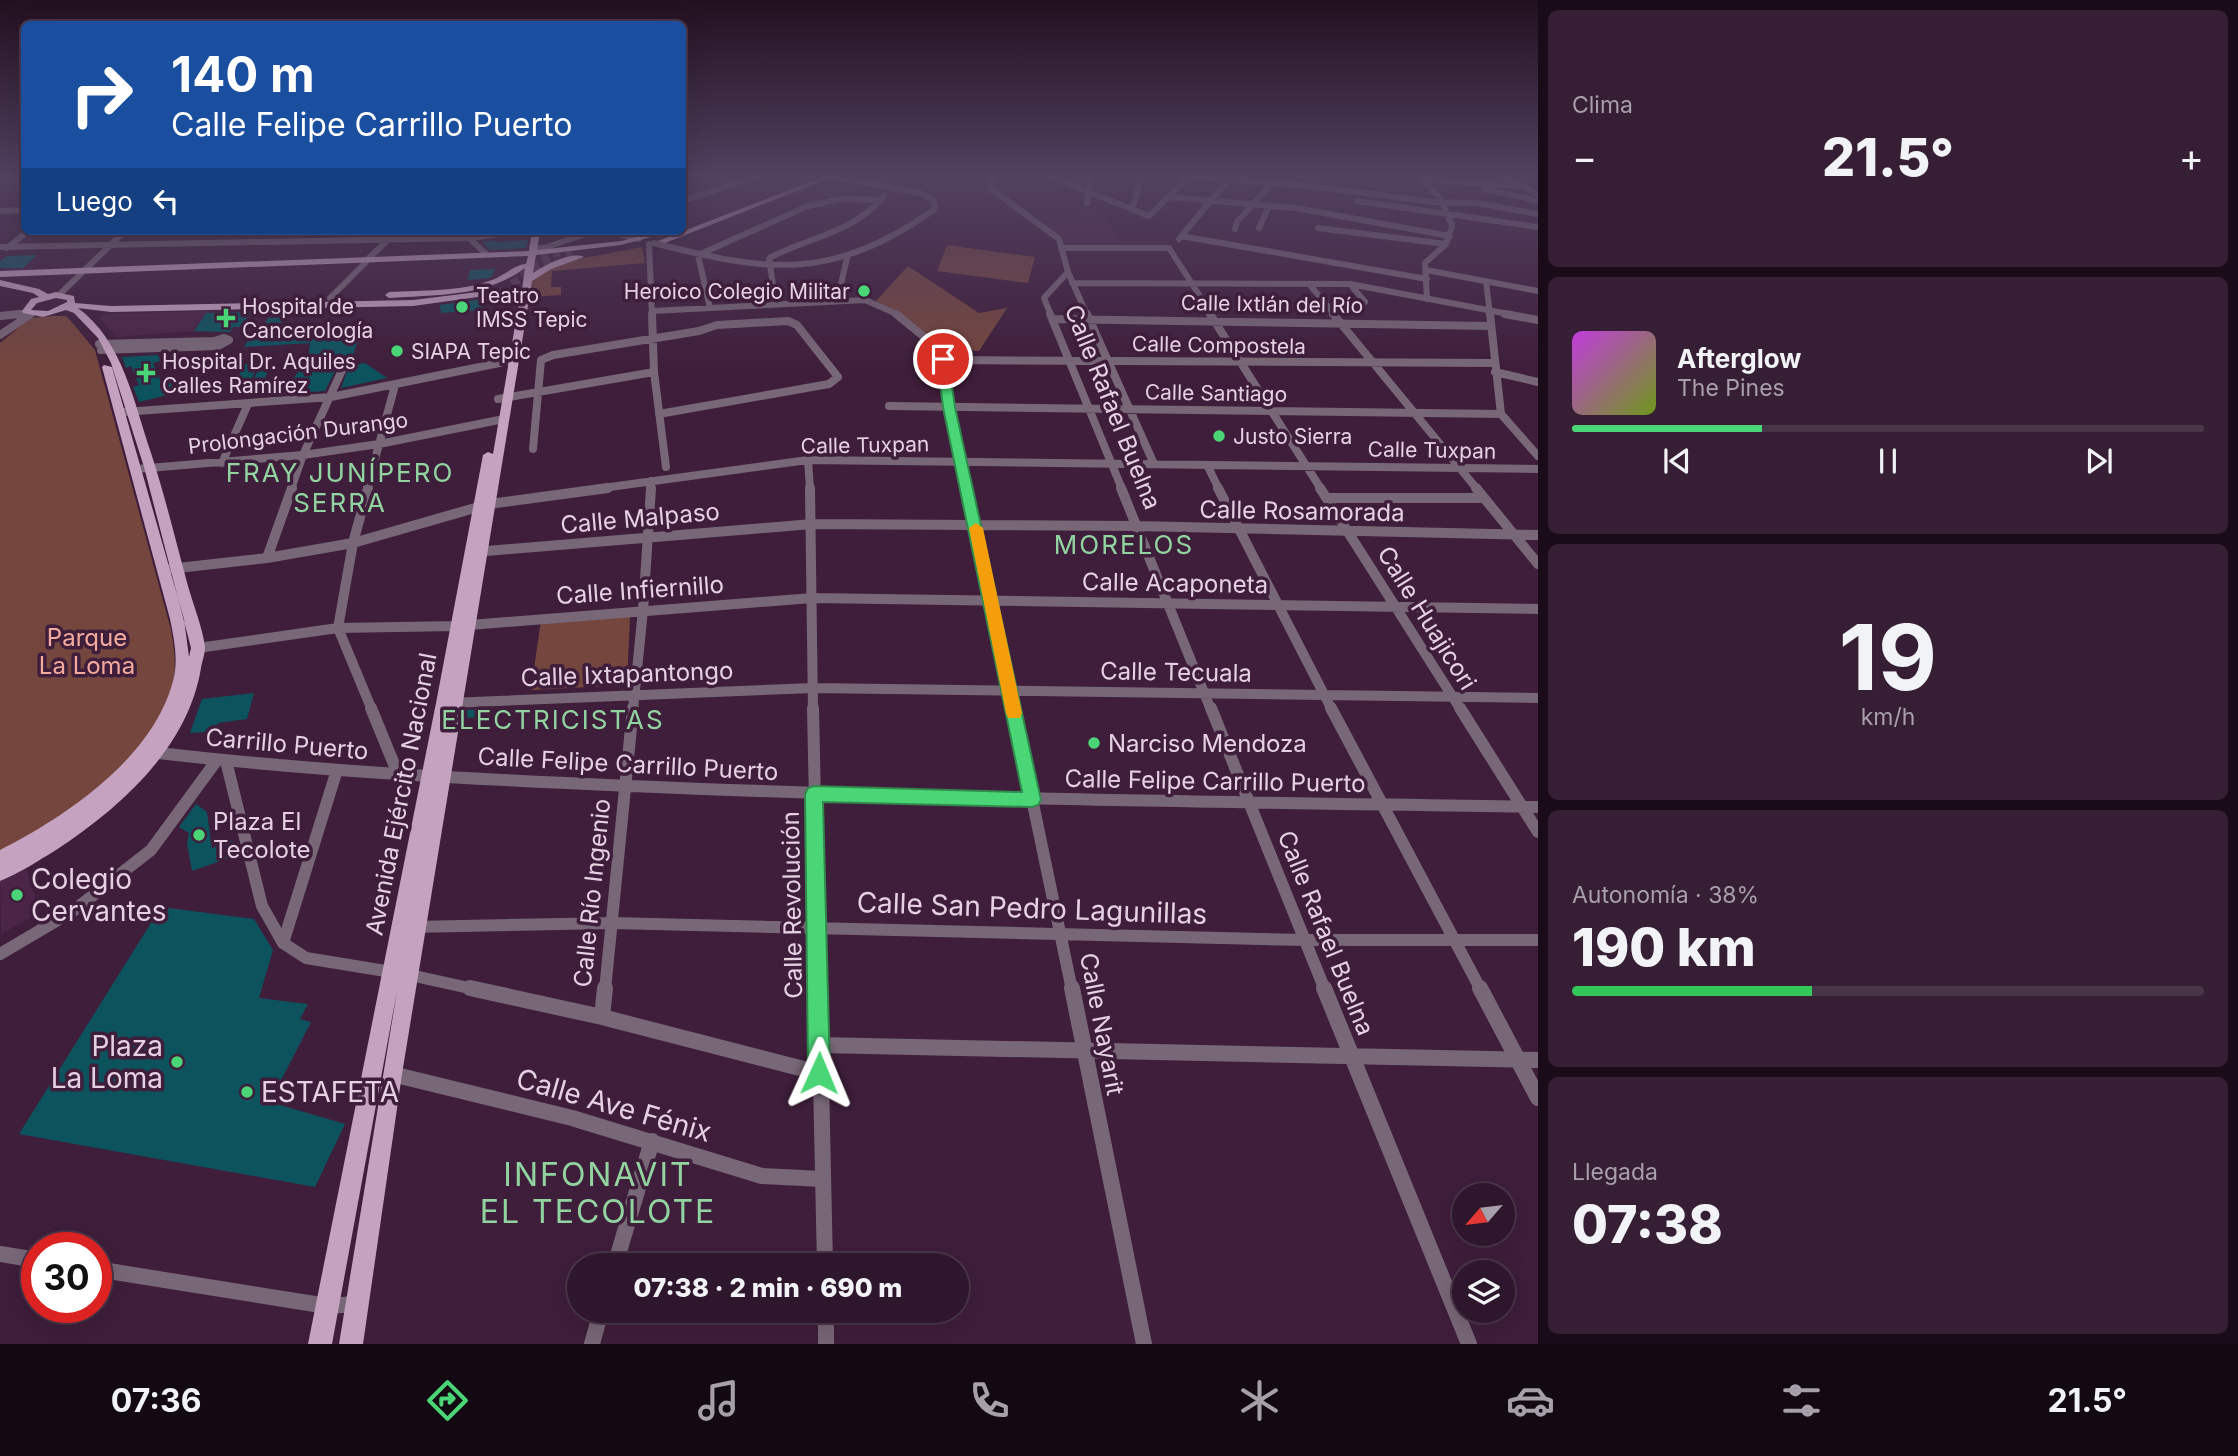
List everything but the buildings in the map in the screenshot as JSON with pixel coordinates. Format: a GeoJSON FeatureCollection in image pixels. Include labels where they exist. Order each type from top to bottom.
{"type":"FeatureCollection","features":[{"type":"Feature","properties":{"kind":"main road","name":"Avenida Ejército Nacional"},"geometry":{"type":"LineString","coordinates":[[351,1344],[392,1074],[410,975],[437,777],[510,360],[524,265],[533,240]]}},
{"type":"Feature","properties":{"kind":"main road"},"geometry":{"type":"LineString","coordinates":[[370,296],[435,295],[488,287],[524,265],[636,240]]}},
{"type":"Feature","properties":{"kind":"main road"},"geometry":{"type":"LineString","coordinates":[[347,261],[486,254],[524,265],[646,240]]}},
{"type":"Feature","properties":{"kind":"main road"},"geometry":{"type":"LineString","coordinates":[[368,260],[548,267],[577,254],[657,240]]}},
{"type":"Feature","properties":{"kind":"main road"},"geometry":{"type":"LineString","coordinates":[[577,254],[660,240]]}},
{"type":"Feature","properties":{"kind":"main road"},"geometry":{"type":"LineString","coordinates":[[0,274],[476,257]]}},
{"type":"Feature","properties":{"kind":"main road"},"geometry":{"type":"LineString","coordinates":[[66,306],[71,298],[60,295],[46,297],[26,308],[30,313],[66,306],[111,309],[444,291],[488,284],[514,274],[524,265]]}},
{"type":"Feature","properties":{"kind":"main road"},"geometry":{"type":"LineString","coordinates":[[248,303],[433,302],[511,289],[524,265]]}},
{"type":"Feature","properties":{"kind":"main road"},"geometry":{"type":"LineString","coordinates":[[20,274],[5,280],[5,284],[36,291],[46,297]]}},
{"type":"Feature","properties":{"kind":"main road"},"geometry":{"type":"LineString","coordinates":[[0,858],[25,846],[81,810],[113,782],[140,752],[170,711],[181,679],[183,652],[169,569],[127,412],[104,346],[66,306]]}},
{"type":"Feature","properties":{"kind":"main road"},"geometry":{"type":"LineString","coordinates":[[0,873],[82,824],[107,803],[155,753],[183,712],[193,686],[198,648],[169,569]]}},
{"type":"Feature","properties":{"kind":"main road","name":"Avenida Ejército Nacional"},"geometry":{"type":"LineString","coordinates":[[320,1344],[399,927],[437,777]]}},
{"type":"Feature","properties":{"kind":"street"},"geometry":{"type":"LineString","coordinates":[[0,254],[17,240]]}},
{"type":"Feature","properties":{"kind":"street"},"geometry":{"type":"LineString","coordinates":[[60,295],[116,240]]}},
{"type":"Feature","properties":{"kind":"street"},"geometry":{"type":"LineString","coordinates":[[0,247],[333,240]]}},
{"type":"Feature","properties":{"kind":"street"},"geometry":{"type":"LineString","coordinates":[[330,298],[389,240]]}},
{"type":"Feature","properties":{"kind":"street"},"geometry":{"type":"LineString","coordinates":[[471,240],[486,254]]}},
{"type":"Feature","properties":{"kind":"street"},"geometry":{"type":"LineString","coordinates":[[524,265],[544,248],[568,240]]}},
{"type":"Feature","properties":{"kind":"street"},"geometry":{"type":"LineString","coordinates":[[698,255],[732,240]]}},
{"type":"Feature","properties":{"kind":"street"},"geometry":{"type":"LineString","coordinates":[[776,304],[769,259],[774,254],[811,240]]}},
{"type":"Feature","properties":{"kind":"street"},"geometry":{"type":"LineString","coordinates":[[666,467],[654,372],[651,243],[698,255],[770,264],[814,265],[847,258],[886,240]]}},
{"type":"Feature","properties":{"kind":"street"},"geometry":{"type":"LineString","coordinates":[[1059,240],[1072,282],[1154,464]]}},
{"type":"Feature","properties":{"kind":"street"},"geometry":{"type":"LineString","coordinates":[[1061,248],[1169,248],[1177,240]]}},
{"type":"Feature","properties":{"kind":"street"},"geometry":{"type":"LineString","coordinates":[[1202,240],[1427,279]]}},
{"type":"Feature","properties":{"kind":"street"},"geometry":{"type":"LineString","coordinates":[[1412,240],[1446,244]]}},
{"type":"Feature","properties":{"kind":"street"},"geometry":{"type":"LineString","coordinates":[[1427,299],[1425,263],[1448,240]]}},
{"type":"Feature","properties":{"kind":"street","name":"Calle Huajicori"},"geometry":{"type":"LineString","coordinates":[[1169,248],[1538,832]]}},
{"type":"Feature","properties":{"kind":"street"},"geometry":{"type":"LineString","coordinates":[[698,255],[710,308]]}},
{"type":"Feature","properties":{"kind":"street"},"geometry":{"type":"LineString","coordinates":[[837,301],[847,258]]}},
{"type":"Feature","properties":{"kind":"street"},"geometry":{"type":"LineString","coordinates":[[1354,285],[1360,267]]}},
{"type":"Feature","properties":{"kind":"street"},"geometry":{"type":"LineString","coordinates":[[1426,270],[1538,291]]}},
{"type":"Feature","properties":{"kind":"street","name":"Calle Rafael Buelna"},"geometry":{"type":"LineString","coordinates":[[1068,272],[1044,298],[1469,1344]]}},
{"type":"Feature","properties":{"kind":"street"},"geometry":{"type":"LineString","coordinates":[[1486,281],[1501,414],[1538,456]]}},
{"type":"Feature","properties":{"kind":"street"},"geometry":{"type":"LineString","coordinates":[[1072,282],[1354,285],[1538,320]]}},
{"type":"Feature","properties":{"kind":"street"},"geometry":{"type":"LineString","coordinates":[[1309,284],[1538,564]]}},
{"type":"Feature","properties":{"kind":"street"},"geometry":{"type":"LineString","coordinates":[[1354,285],[1365,302]]}},
{"type":"Feature","properties":{"kind":"street"},"geometry":{"type":"LineString","coordinates":[[652,311],[864,300],[874,302],[892,312],[940,350],[943,359]]}},
{"type":"Feature","properties":{"kind":"street"},"geometry":{"type":"LineString","coordinates":[[0,316],[30,313]]}},
{"type":"Feature","properties":{"kind":"street"},"geometry":{"type":"LineString","coordinates":[[0,335],[30,313]]}},
{"type":"Feature","properties":{"kind":"street","name":"Calle Ixtlán del Río"},"geometry":{"type":"LineString","coordinates":[[1053,319],[1491,326]]}},
{"type":"Feature","properties":{"kind":"street"},"geometry":{"type":"LineString","coordinates":[[533,449],[541,360],[546,357],[699,331],[717,325],[788,321],[797,325],[838,377],[829,384],[659,414]]}},
{"type":"Feature","properties":{"kind":"street"},"geometry":{"type":"LineString","coordinates":[[104,346],[218,346],[229,340],[222,338],[186,344]]}},
{"type":"Feature","properties":{"kind":"street","name":"Calle Compostela"},"geometry":{"type":"LineString","coordinates":[[943,359],[1495,368],[1538,382]]}},
{"type":"Feature","properties":{"kind":"street","name":"Calle Nayarit"},"geometry":{"type":"LineString","coordinates":[[943,359],[949,407],[1061,933],[1144,1344]]}},
{"type":"Feature","properties":{"kind":"street"},"geometry":{"type":"LineString","coordinates":[[127,412],[331,397],[510,360]]}},
{"type":"Feature","properties":{"kind":"street"},"geometry":{"type":"LineString","coordinates":[[267,558],[303,454],[343,368]]}},
{"type":"Feature","properties":{"kind":"street"},"geometry":{"type":"LineString","coordinates":[[503,398],[654,372]]}},
{"type":"Feature","properties":{"kind":"street"},"geometry":{"type":"LineString","coordinates":[[395,385],[352,543],[338,628],[398,774]]}},
{"type":"Feature","properties":{"kind":"street"},"geometry":{"type":"LineString","coordinates":[[222,463],[248,404]]}},
{"type":"Feature","properties":{"kind":"street","name":"Calle Santiago"},"geometry":{"type":"LineString","coordinates":[[889,406],[1501,414]]}},
{"type":"Feature","properties":{"kind":"street","name":"Prolongación Durango"},"geometry":{"type":"LineString","coordinates":[[144,468],[222,463],[379,444],[499,420]]}},
{"type":"Feature","properties":{"kind":"street","name":"Calle Tuxpan"},"geometry":{"type":"LineString","coordinates":[[169,569],[267,558],[352,543],[484,506],[808,460],[1538,469]]}},
{"type":"Feature","properties":{"kind":"street","name":"Calle Revolución"},"geometry":{"type":"LineString","coordinates":[[808,460],[812,524],[814,794],[824,1253]]}},
{"type":"Feature","properties":{"kind":"street"},"geometry":{"type":"LineString","coordinates":[[1208,465],[1324,695],[1538,1098]]}},
{"type":"Feature","properties":{"kind":"street","name":"Calle Río Ingenio"},"geometry":{"type":"LineString","coordinates":[[602,1017],[643,610],[651,481]]}},
{"type":"Feature","properties":{"kind":"street"},"geometry":{"type":"LineString","coordinates":[[1328,498],[1483,498]]}},
{"type":"Feature","properties":{"kind":"street","name":"Calle Rosamorada"},"geometry":{"type":"LineString","coordinates":[[812,524],[1136,526],[1538,535]]}},
{"type":"Feature","properties":{"kind":"street","name":"Calle Malpaso"},"geometry":{"type":"LineString","coordinates":[[477,552],[812,524]]}},
{"type":"Feature","properties":{"kind":"street","name":"Calle Acaponeta"},"geometry":{"type":"LineString","coordinates":[[812,598],[1538,609]]}},
{"type":"Feature","properties":{"kind":"street","name":"Calle Infiernillo"},"geometry":{"type":"LineString","coordinates":[[464,626],[812,598]]}},
{"type":"Feature","properties":{"kind":"street"},"geometry":{"type":"LineString","coordinates":[[198,648],[338,628],[464,626]]}},
{"type":"Feature","properties":{"kind":"street","name":"Calle Tecuala"},"geometry":{"type":"LineString","coordinates":[[813,688],[1538,698]]}},
{"type":"Feature","properties":{"kind":"street","name":"Calle Ixtapantongo"},"geometry":{"type":"LineString","coordinates":[[451,702],[813,688]]}},
{"type":"Feature","properties":{"kind":"street","name":"Carrillo Puerto"},"geometry":{"type":"LineString","coordinates":[[140,752],[221,761],[437,777]]}},
{"type":"Feature","properties":{"kind":"street"},"geometry":{"type":"LineString","coordinates":[[221,761],[262,906],[283,943],[306,958],[390,974],[410,975],[602,1017],[819,1073]]}},
{"type":"Feature","properties":{"kind":"street"},"geometry":{"type":"LineString","coordinates":[[0,954],[74,911],[151,850],[221,761]]}},
{"type":"Feature","properties":{"kind":"street"},"geometry":{"type":"LineString","coordinates":[[283,943],[337,770]]}},
{"type":"Feature","properties":{"kind":"street","name":"Calle Felipe Carrillo Puerto"},"geometry":{"type":"LineString","coordinates":[[437,777],[814,794],[1032,800],[1538,807]]}},
{"type":"Feature","properties":{"kind":"street","name":"Calle San Pedro Lagunillas"},"geometry":{"type":"LineString","coordinates":[[399,927],[613,923],[1305,940],[1538,940]]}},
{"type":"Feature","properties":{"kind":"street"},"geometry":{"type":"LineString","coordinates":[[820,1045],[1538,1060]]}},
{"type":"Feature","properties":{"kind":"street","name":"Calle Ave Fénix"},"geometry":{"type":"LineString","coordinates":[[392,1074],[572,1118],[762,1176],[822,1179]]}},
{"type":"Feature","properties":{"kind":"street"},"geometry":{"type":"LineString","coordinates":[[619,1253],[652,1141]]}},
{"type":"Feature","properties":{"kind":"street"},"geometry":{"type":"LineString","coordinates":[[0,1254],[21,1257]]}},
{"type":"Feature","properties":{"kind":"street"},"geometry":{"type":"LineString","coordinates":[[112,1272],[327,1306],[357,1304]]}},
{"type":"Feature","properties":{"kind":"street"},"geometry":{"type":"LineString","coordinates":[[592,1344],[598,1323]]}},
{"type":"Feature","properties":{"kind":"street"},"geometry":{"type":"LineString","coordinates":[[826,1323],[826,1344]]}},
{"type":"Feature","properties":{"kind":"shaded area"},"geometry":{"type":"Polygon","coordinates":[[[1059,240],[1120,240],[1125,248],[1061,248],[1059,240]]]}},
{"type":"Feature","properties":{"kind":"shaded area"},"geometry":{"type":"Polygon","coordinates":[[[208,311],[192,331],[117,337],[100,319],[102,315],[110,314],[208,311]]]}},
{"type":"Feature","properties":{"kind":"shaded area","name":"Colegio Cervantes"},"geometry":{"type":"Polygon","coordinates":[[[25,864],[40,913],[1,934],[0,877],[25,864]]]}},
{"type":"Feature","properties":{"kind":"green space"},"geometry":{"type":"Polygon","coordinates":[[[947,245],[1035,257],[1028,283],[937,271],[947,245]]]}},
{"type":"Feature","properties":{"kind":"green space"},"geometry":{"type":"Polygon","coordinates":[[[642,247],[645,263],[552,271],[551,287],[561,287],[561,295],[530,297],[531,281],[552,264],[642,247]]]}},
{"type":"Feature","properties":{"kind":"green space"},"geometry":{"type":"Polygon","coordinates":[[[908,266],[979,313],[1007,308],[979,351],[947,350],[876,301],[908,266]]]}},
{"type":"Feature","properties":{"kind":"green space","name":"Parque La Loma"},"geometry":{"type":"Polygon","coordinates":[[[66,316],[95,350],[171,630],[175,657],[174,677],[168,700],[148,735],[107,783],[70,813],[0,853],[0,343],[30,318],[66,316]]]}},
{"type":"Feature","properties":{"kind":"green space"},"geometry":{"type":"Polygon","coordinates":[[[630,616],[627,685],[531,690],[541,620],[630,616]]]}},
{"type":"Feature","properties":{"kind":"tunnel"},"geometry":{"type":"LineString","coordinates":[[528,255],[572,252]]}},
{"type":"Feature","properties":{"kind":"tunnel"},"geometry":{"type":"LineString","coordinates":[[512,284],[536,266],[555,257]]}},
{"type":"Feature","properties":{"kind":"slow traffic"},"geometry":{"type":"LineString","coordinates":[[976,528],[1014,713]]}},
{"type":"Feature","properties":{"kind":"place","name":"Heroico Colegio Militar"},"geometry":{"type":"Point","coordinates":[864,291]}},
{"type":"Feature","properties":{"kind":"place","name":"Teatro IMSS Tepic"},"geometry":{"type":"Point","coordinates":[462,307]}},
{"type":"Feature","properties":{"kind":"place","name":"Hospital de Cancerología"},"geometry":{"type":"Point","coordinates":[226,318]}},
{"type":"Feature","properties":{"kind":"place","name":"SIAPA Tepic"},"geometry":{"type":"Point","coordinates":[397,351]}},
{"type":"Feature","properties":{"kind":"place","name":"Hospital Dr. Aquiles Calles Ramírez"},"geometry":{"type":"Point","coordinates":[146,373]}},
{"type":"Feature","properties":{"kind":"place","name":"Justo Sierra"},"geometry":{"type":"Point","coordinates":[1219,436]}},
{"type":"Feature","properties":{"kind":"place","name":"Narciso Mendoza"},"geometry":{"type":"Point","coordinates":[1094,743]}},
{"type":"Feature","properties":{"kind":"place","name":"Plaza El Tecolote"},"geometry":{"type":"Point","coordinates":[199,835]}},
{"type":"Feature","properties":{"kind":"place","name":"Colegio Cervantes"},"geometry":{"type":"Point","coordinates":[17,895]}},
{"type":"Feature","properties":{"kind":"place","name":"Plaza La Loma"},"geometry":{"type":"Point","coordinates":[177,1062]}},
{"type":"Feature","properties":{"kind":"place","name":"ESTAFETA"},"geometry":{"type":"Point","coordinates":[247,1092]}},
{"type":"Feature","properties":{"kind":"district","name":"FRAY JUNÍPERO SERRA"},"geometry":{"type":"Point","coordinates":[340,487]}},
{"type":"Feature","properties":{"kind":"district","name":"MORELOS"},"geometry":{"type":"Point","coordinates":[1124,544]}},
{"type":"Feature","properties":{"kind":"district","name":"ELECTRICISTAS"},"geometry":{"type":"Point","coordinates":[553,719]}},
{"type":"Feature","properties":{"kind":"district","name":"INFONAVIT EL TECOLOTE"},"geometry":{"type":"Point","coordinates":[598,1192]}},
{"type":"Feature","properties":{"kind":"route"},"geometry":{"type":"LineString","coordinates":[[819,1073],[814,794],[1032,800],[949,407],[943,359]]}}]}
